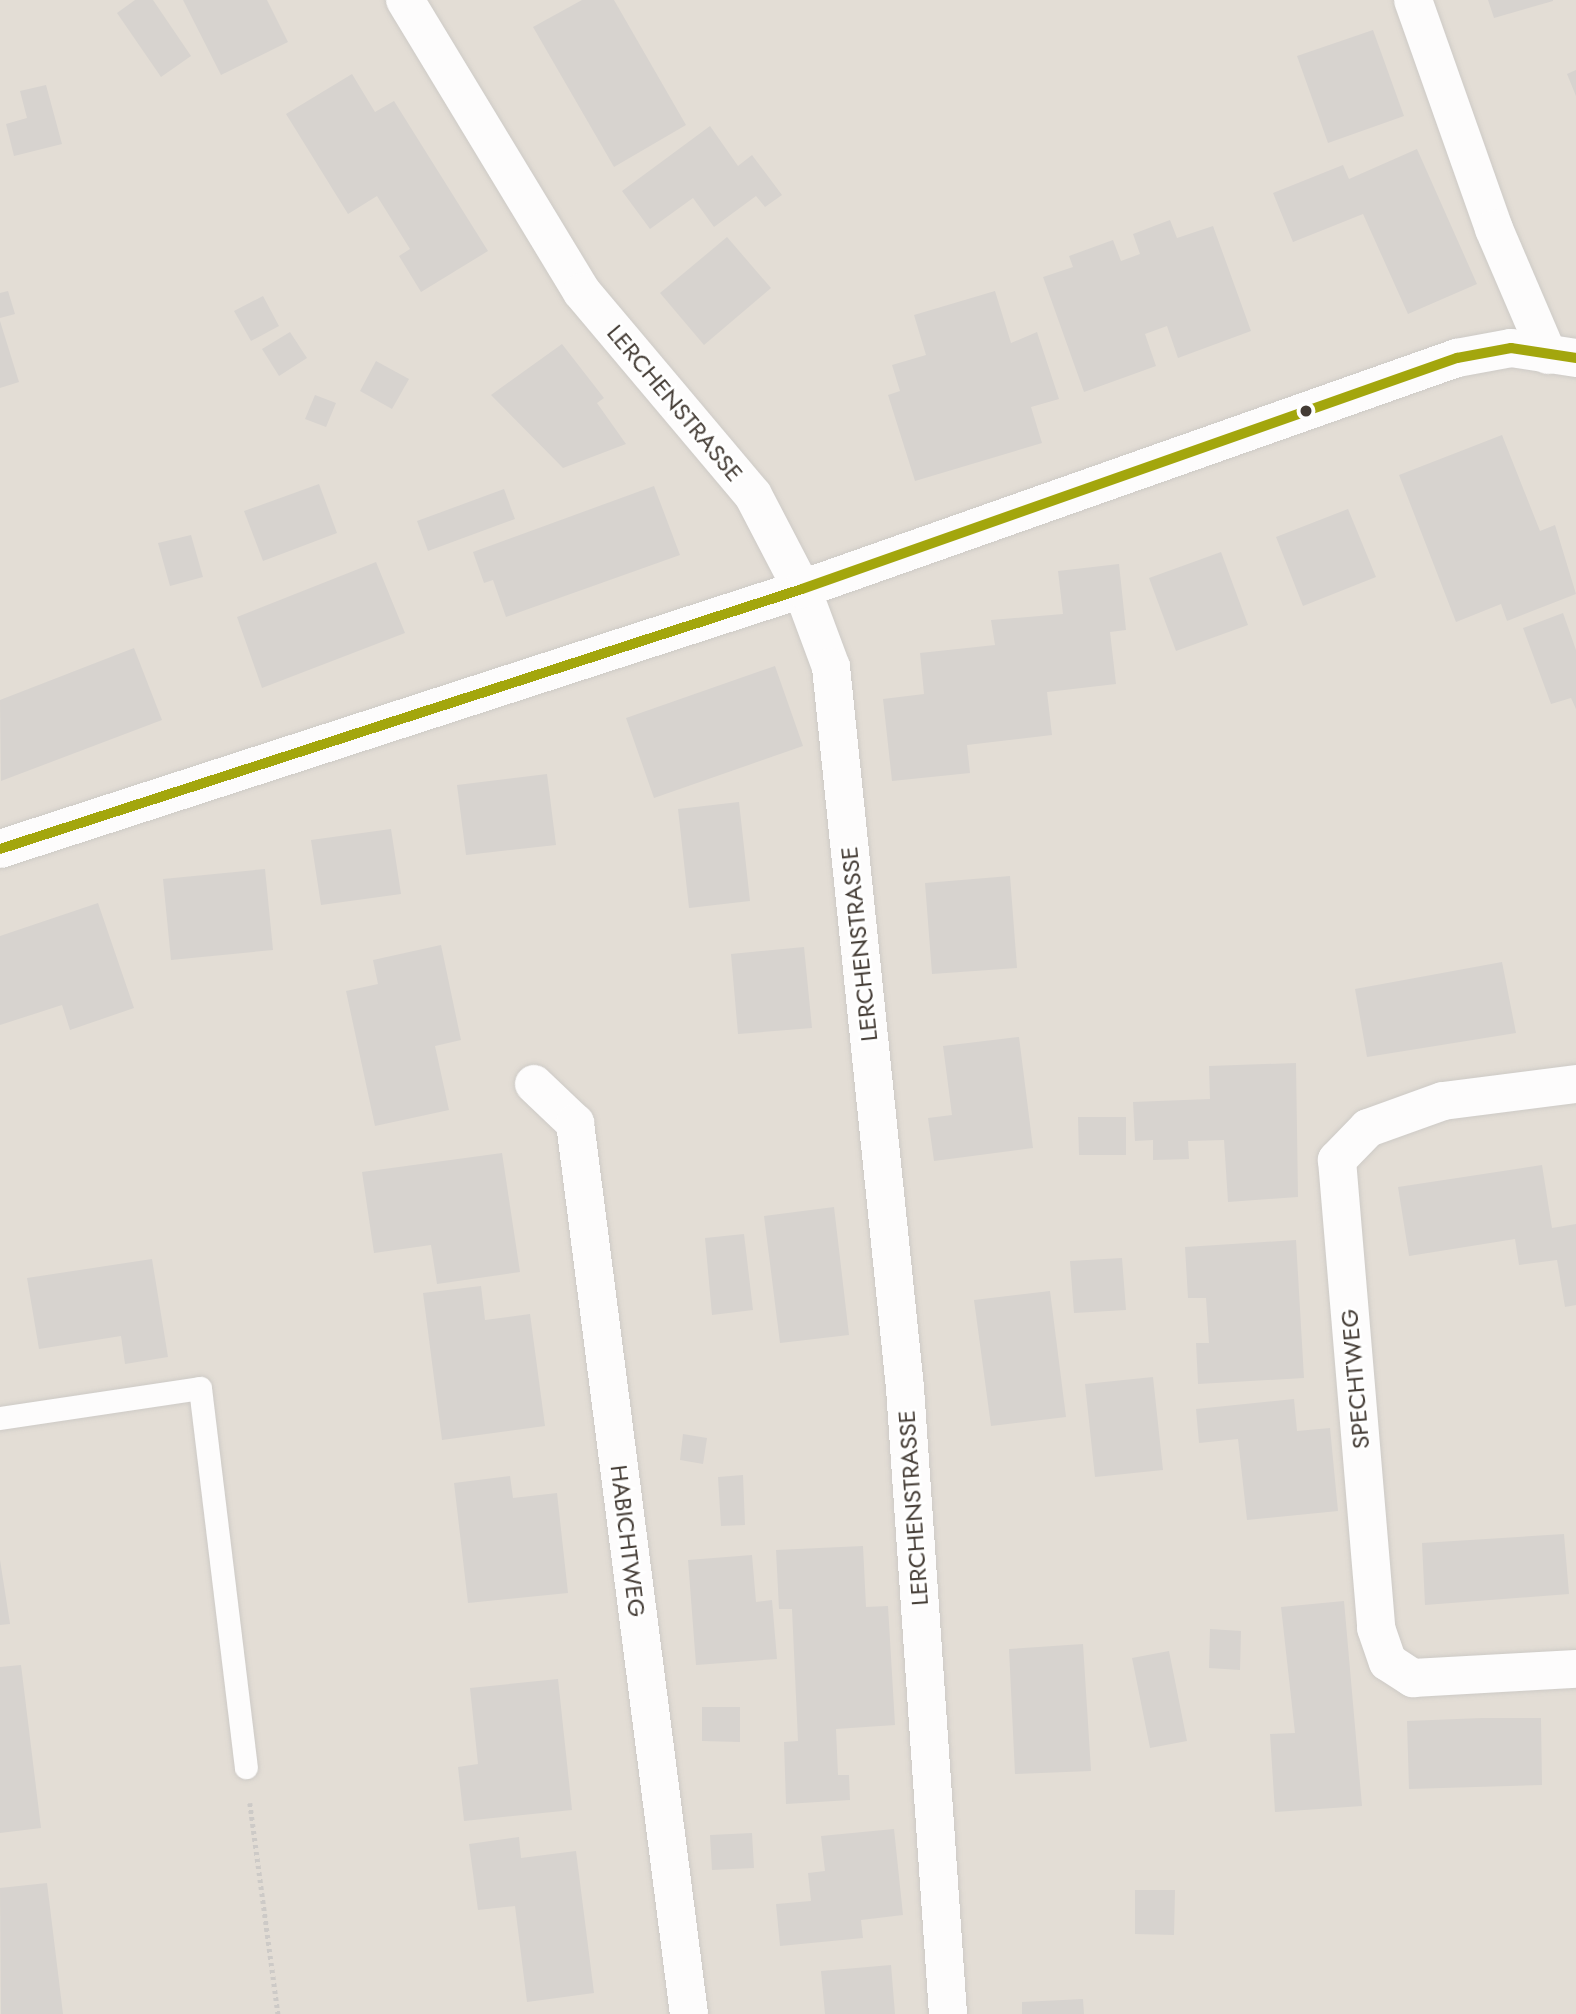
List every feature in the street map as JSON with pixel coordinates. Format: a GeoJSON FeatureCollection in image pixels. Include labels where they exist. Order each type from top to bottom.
{"type":"FeatureCollection","features":[{"type":"Feature","properties":{"kind":"street","name":"LERCHENSTRASSE"},"geometry":{"type":"LineString","coordinates":[[405,0],[582,292],[753,495],[802,589],[831,667],[905,1388],[948,2014]]}},
{"type":"Feature","properties":{"kind":"street"},"geometry":{"type":"LineString","coordinates":[[1413,0],[1494,229],[1562,357]]}},
{"type":"Feature","properties":{"kind":"street"},"geometry":{"type":"LineString","coordinates":[[0,849],[802,589],[1457,358],[1511,348],[1562,357]]}},
{"type":"Feature","properties":{"kind":"street","name":"HABICHTWEG"},"geometry":{"type":"LineString","coordinates":[[534,1084],[575,1123],[689,2014]]}},
{"type":"Feature","properties":{"kind":"street","name":"SPECHTWEG"},"geometry":{"type":"LineString","coordinates":[[1576,1084],[1443,1101],[1368,1128],[1337,1160],[1376,1628],[1388,1662],[1413,1678],[1576,1669]]}},
{"type":"Feature","properties":{"kind":"lane"},"geometry":{"type":"LineString","coordinates":[[0,1418],[200,1388],[246,1767]]}},
{"type":"Feature","properties":{"kind":"path"},"geometry":{"type":"LineString","coordinates":[[246,1767],[278,2014]]}},
{"type":"Feature","properties":{"kind":"shaded area"},"geometry":{"type":"Polygon","coordinates":[[[0,0],[1576,0],[1576,2014],[0,2014],[0,0]]]}},
{"type":"Feature","properties":{"kind":"building"},"geometry":{"type":"Polygon","coordinates":[[[135,0],[153,0],[191,56],[161,77],[117,13],[135,0]]]}},
{"type":"Feature","properties":{"kind":"building"},"geometry":{"type":"Polygon","coordinates":[[[183,0],[267,0],[288,42],[221,75],[183,0]]]}},
{"type":"Feature","properties":{"kind":"building"},"geometry":{"type":"Polygon","coordinates":[[[582,0],[614,0],[686,125],[614,167],[533,27],[582,0]]]}},
{"type":"Feature","properties":{"kind":"building"},"geometry":{"type":"Polygon","coordinates":[[[1488,0],[1553,0],[1553,1],[1494,18],[1488,0]]]}},
{"type":"Feature","properties":{"kind":"building"},"geometry":{"type":"Polygon","coordinates":[[[1373,30],[1404,116],[1328,143],[1297,56],[1373,30]]]}},
{"type":"Feature","properties":{"kind":"building"},"geometry":{"type":"Polygon","coordinates":[[[1576,70],[1576,96],[1567,74],[1576,70]]]}},
{"type":"Feature","properties":{"kind":"building"},"geometry":{"type":"Polygon","coordinates":[[[352,74],[375,112],[394,101],[488,251],[421,292],[399,256],[410,249],[377,196],[348,214],[286,114],[352,74]]]}},
{"type":"Feature","properties":{"kind":"building"},"geometry":{"type":"Polygon","coordinates":[[[46,85],[62,144],[14,156],[6,124],[27,118],[20,91],[46,85]]]}},
{"type":"Feature","properties":{"kind":"building"},"geometry":{"type":"Polygon","coordinates":[[[710,126],[738,166],[752,155],[782,195],[765,207],[756,196],[714,227],[693,198],[650,229],[622,191],[710,126]]]}},
{"type":"Feature","properties":{"kind":"building"},"geometry":{"type":"Polygon","coordinates":[[[1417,149],[1477,284],[1408,314],[1363,214],[1293,242],[1273,193],[1343,165],[1349,179],[1417,149]]]}},
{"type":"Feature","properties":{"kind":"building"},"geometry":{"type":"Polygon","coordinates":[[[1170,220],[1177,238],[1213,226],[1251,331],[1178,358],[1167,326],[1145,334],[1156,366],[1084,392],[1043,277],[1073,267],[1069,256],[1113,240],[1121,261],[1140,254],[1133,234],[1170,220]]]}},
{"type":"Feature","properties":{"kind":"building"},"geometry":{"type":"Polygon","coordinates":[[[727,237],[771,288],[704,345],[660,293],[727,237]]]}},
{"type":"Feature","properties":{"kind":"building"},"geometry":{"type":"Polygon","coordinates":[[[8,291],[15,314],[0,318],[0,293],[8,291]]]}},
{"type":"Feature","properties":{"kind":"building"},"geometry":{"type":"Polygon","coordinates":[[[995,291],[1011,343],[1037,332],[1059,399],[1031,407],[1042,443],[915,481],[888,395],[900,391],[892,365],[926,355],[914,315],[995,291]]]}},
{"type":"Feature","properties":{"kind":"building"},"geometry":{"type":"Polygon","coordinates":[[[263,296],[279,326],[251,341],[234,311],[263,296]]]}},
{"type":"Feature","properties":{"kind":"building"},"geometry":{"type":"Polygon","coordinates":[[[0,321],[19,382],[0,388],[0,321]]]}},
{"type":"Feature","properties":{"kind":"building"},"geometry":{"type":"Polygon","coordinates":[[[290,332],[307,358],[279,376],[262,349],[290,332]]]}},
{"type":"Feature","properties":{"kind":"building"},"geometry":{"type":"Polygon","coordinates":[[[562,344],[604,398],[597,403],[626,444],[563,468],[491,395],[562,344]]]}},
{"type":"Feature","properties":{"kind":"building"},"geometry":{"type":"Polygon","coordinates":[[[376,361],[409,379],[392,409],[360,391],[376,361]]]}},
{"type":"Feature","properties":{"kind":"building"},"geometry":{"type":"Polygon","coordinates":[[[315,395],[336,403],[326,427],[305,419],[315,395]]]}},
{"type":"Feature","properties":{"kind":"building"},"geometry":{"type":"Polygon","coordinates":[[[1502,435],[1540,531],[1555,525],[1576,594],[1507,621],[1501,604],[1456,622],[1399,475],[1502,435]]]}},
{"type":"Feature","properties":{"kind":"building"},"geometry":{"type":"Polygon","coordinates":[[[319,484],[337,533],[263,561],[244,511],[319,484]]]}},
{"type":"Feature","properties":{"kind":"building"},"geometry":{"type":"Polygon","coordinates":[[[654,486],[680,555],[506,617],[493,580],[484,583],[473,552],[654,486]]]}},
{"type":"Feature","properties":{"kind":"building"},"geometry":{"type":"Polygon","coordinates":[[[504,489],[515,519],[428,551],[417,521],[504,489]]]}},
{"type":"Feature","properties":{"kind":"building"},"geometry":{"type":"Polygon","coordinates":[[[1348,509],[1376,577],[1303,606],[1276,537],[1348,509]]]}},
{"type":"Feature","properties":{"kind":"building"},"geometry":{"type":"Polygon","coordinates":[[[191,535],[203,577],[170,586],[158,543],[191,535]]]}},
{"type":"Feature","properties":{"kind":"building"},"geometry":{"type":"Polygon","coordinates":[[[1221,552],[1248,625],[1176,651],[1149,578],[1221,552]]]}},
{"type":"Feature","properties":{"kind":"building"},"geometry":{"type":"Polygon","coordinates":[[[376,562],[405,633],[262,688],[237,617],[376,562]]]}},
{"type":"Feature","properties":{"kind":"building"},"geometry":{"type":"Polygon","coordinates":[[[1119,564],[1126,630],[1110,632],[1116,684],[1047,692],[1052,735],[967,745],[970,773],[892,781],[883,699],[924,694],[920,653],[995,645],[991,620],[1063,614],[1058,571],[1119,564]]]}},
{"type":"Feature","properties":{"kind":"building"},"geometry":{"type":"Polygon","coordinates":[[[1563,613],[1576,650],[1576,709],[1571,698],[1551,704],[1523,628],[1563,613]]]}},
{"type":"Feature","properties":{"kind":"building"},"geometry":{"type":"Polygon","coordinates":[[[134,648],[162,720],[1,781],[0,700],[134,648]]]}},
{"type":"Feature","properties":{"kind":"building"},"geometry":{"type":"Polygon","coordinates":[[[775,666],[803,746],[654,798],[626,718],[775,666]]]}},
{"type":"Feature","properties":{"kind":"building"},"geometry":{"type":"Polygon","coordinates":[[[547,774],[556,845],[466,855],[457,785],[547,774]]]}},
{"type":"Feature","properties":{"kind":"building"},"geometry":{"type":"Polygon","coordinates":[[[739,802],[750,901],[689,908],[678,809],[739,802]]]}},
{"type":"Feature","properties":{"kind":"building"},"geometry":{"type":"Polygon","coordinates":[[[391,829],[401,894],[321,905],[311,840],[391,829]]]}},
{"type":"Feature","properties":{"kind":"building"},"geometry":{"type":"Polygon","coordinates":[[[265,869],[273,950],[171,960],[163,879],[265,869]]]}},
{"type":"Feature","properties":{"kind":"building"},"geometry":{"type":"Polygon","coordinates":[[[1010,876],[1017,968],[932,974],[925,883],[1010,876]]]}},
{"type":"Feature","properties":{"kind":"building"},"geometry":{"type":"Polygon","coordinates":[[[98,903],[134,1008],[70,1030],[62,1005],[0,1025],[0,936],[98,903]]]}},
{"type":"Feature","properties":{"kind":"building"},"geometry":{"type":"Polygon","coordinates":[[[441,945],[461,1040],[435,1046],[449,1110],[375,1126],[346,991],[378,984],[373,960],[441,945]]]}},
{"type":"Feature","properties":{"kind":"building"},"geometry":{"type":"Polygon","coordinates":[[[804,947],[812,1028],[738,1034],[731,954],[804,947]]]}},
{"type":"Feature","properties":{"kind":"building"},"geometry":{"type":"Polygon","coordinates":[[[1502,962],[1516,1033],[1367,1057],[1355,989],[1502,962]]]}},
{"type":"Feature","properties":{"kind":"building"},"geometry":{"type":"Polygon","coordinates":[[[1019,1037],[1033,1148],[934,1161],[928,1118],[952,1115],[943,1046],[1019,1037]]]}},
{"type":"Feature","properties":{"kind":"building"},"geometry":{"type":"Polygon","coordinates":[[[1296,1063],[1298,1197],[1228,1202],[1224,1140],[1188,1141],[1189,1159],[1153,1160],[1153,1140],[1135,1141],[1133,1102],[1210,1099],[1209,1066],[1296,1063]]]}},
{"type":"Feature","properties":{"kind":"building"},"geometry":{"type":"Polygon","coordinates":[[[1078,1117],[1126,1117],[1126,1155],[1079,1155],[1078,1117]]]}},
{"type":"Feature","properties":{"kind":"building"},"geometry":{"type":"Polygon","coordinates":[[[502,1153],[520,1272],[437,1284],[431,1245],[374,1253],[362,1172],[502,1153]]]}},
{"type":"Feature","properties":{"kind":"building"},"geometry":{"type":"Polygon","coordinates":[[[1542,1165],[1552,1228],[1576,1224],[1576,1305],[1565,1307],[1557,1260],[1519,1265],[1515,1239],[1409,1256],[1398,1187],[1542,1165]]]}},
{"type":"Feature","properties":{"kind":"building"},"geometry":{"type":"Polygon","coordinates":[[[834,1207],[849,1335],[780,1343],[764,1216],[834,1207]]]}},
{"type":"Feature","properties":{"kind":"building"},"geometry":{"type":"Polygon","coordinates":[[[744,1234],[753,1310],[712,1315],[705,1238],[744,1234]]]}},
{"type":"Feature","properties":{"kind":"building"},"geometry":{"type":"Polygon","coordinates":[[[1296,1240],[1304,1378],[1198,1384],[1196,1343],[1209,1343],[1206,1298],[1188,1298],[1185,1247],[1296,1240]]]}},
{"type":"Feature","properties":{"kind":"building"},"geometry":{"type":"Polygon","coordinates":[[[1122,1258],[1126,1310],[1074,1313],[1070,1261],[1122,1258]]]}},
{"type":"Feature","properties":{"kind":"building"},"geometry":{"type":"Polygon","coordinates":[[[152,1259],[168,1357],[125,1364],[121,1336],[39,1349],[27,1278],[152,1259]]]}},
{"type":"Feature","properties":{"kind":"building"},"geometry":{"type":"Polygon","coordinates":[[[481,1286],[485,1320],[530,1314],[545,1426],[442,1440],[423,1293],[481,1286]]]}},
{"type":"Feature","properties":{"kind":"building"},"geometry":{"type":"Polygon","coordinates":[[[1050,1291],[1066,1417],[991,1426],[974,1300],[1050,1291]]]}},
{"type":"Feature","properties":{"kind":"building"},"geometry":{"type":"Polygon","coordinates":[[[1153,1377],[1163,1470],[1095,1477],[1085,1384],[1153,1377]]]}},
{"type":"Feature","properties":{"kind":"building"},"geometry":{"type":"Polygon","coordinates":[[[1294,1399],[1297,1431],[1330,1428],[1338,1511],[1247,1520],[1238,1439],[1199,1443],[1196,1409],[1294,1399]]]}},
{"type":"Feature","properties":{"kind":"building"},"geometry":{"type":"Polygon","coordinates":[[[683,1434],[707,1438],[703,1464],[680,1460],[683,1434]]]}},
{"type":"Feature","properties":{"kind":"building"},"geometry":{"type":"Polygon","coordinates":[[[743,1475],[745,1525],[721,1526],[718,1477],[743,1475]]]}},
{"type":"Feature","properties":{"kind":"building"},"geometry":{"type":"Polygon","coordinates":[[[510,1476],[513,1498],[557,1493],[568,1593],[468,1603],[454,1483],[510,1476]]]}},
{"type":"Feature","properties":{"kind":"building"},"geometry":{"type":"Polygon","coordinates":[[[1564,1534],[1569,1594],[1425,1605],[1422,1543],[1564,1534]]]}},
{"type":"Feature","properties":{"kind":"building"},"geometry":{"type":"Polygon","coordinates":[[[863,1546],[866,1607],[888,1606],[895,1725],[836,1729],[838,1775],[849,1775],[850,1800],[786,1804],[784,1742],[798,1741],[792,1609],[779,1609],[776,1550],[863,1546]]]}},
{"type":"Feature","properties":{"kind":"building"},"geometry":{"type":"Polygon","coordinates":[[[752,1555],[756,1602],[772,1600],[777,1659],[696,1665],[688,1560],[752,1555]]]}},
{"type":"Feature","properties":{"kind":"building"},"geometry":{"type":"Polygon","coordinates":[[[0,1560],[10,1624],[0,1625],[0,1560]]]}},
{"type":"Feature","properties":{"kind":"building"},"geometry":{"type":"Polygon","coordinates":[[[1344,1601],[1362,1806],[1275,1812],[1270,1734],[1295,1733],[1281,1607],[1344,1601]]]}},
{"type":"Feature","properties":{"kind":"building"},"geometry":{"type":"Polygon","coordinates":[[[1210,1629],[1241,1631],[1240,1670],[1209,1668],[1210,1629]]]}},
{"type":"Feature","properties":{"kind":"building"},"geometry":{"type":"Polygon","coordinates":[[[1083,1644],[1091,1771],[1015,1774],[1009,1649],[1083,1644]]]}},
{"type":"Feature","properties":{"kind":"building"},"geometry":{"type":"Polygon","coordinates":[[[1169,1651],[1187,1741],[1150,1748],[1132,1658],[1169,1651]]]}},
{"type":"Feature","properties":{"kind":"building"},"geometry":{"type":"Polygon","coordinates":[[[21,1665],[41,1828],[0,1833],[0,1667],[21,1665]]]}},
{"type":"Feature","properties":{"kind":"building"},"geometry":{"type":"Polygon","coordinates":[[[558,1679],[572,1810],[464,1821],[458,1767],[478,1764],[470,1688],[558,1679]]]}},
{"type":"Feature","properties":{"kind":"building"},"geometry":{"type":"Polygon","coordinates":[[[702,1707],[740,1707],[740,1742],[702,1741],[702,1707]]]}},
{"type":"Feature","properties":{"kind":"building"},"geometry":{"type":"Polygon","coordinates":[[[1541,1718],[1542,1785],[1409,1789],[1407,1721],[1541,1718]]]}},
{"type":"Feature","properties":{"kind":"building"},"geometry":{"type":"Polygon","coordinates":[[[894,1829],[903,1915],[861,1920],[863,1938],[780,1946],[776,1904],[811,1901],[808,1873],[825,1871],[821,1836],[894,1829]]]}},
{"type":"Feature","properties":{"kind":"building"},"geometry":{"type":"Polygon","coordinates":[[[752,1833],[754,1868],[712,1870],[710,1835],[752,1833]]]}},
{"type":"Feature","properties":{"kind":"building"},"geometry":{"type":"Polygon","coordinates":[[[519,1837],[521,1858],[576,1851],[594,1993],[527,2002],[515,1906],[478,1910],[469,1844],[519,1837]]]}},
{"type":"Feature","properties":{"kind":"building"},"geometry":{"type":"Polygon","coordinates":[[[47,1883],[63,2014],[1,2014],[0,1888],[47,1883]]]}},
{"type":"Feature","properties":{"kind":"building"},"geometry":{"type":"Polygon","coordinates":[[[1135,1890],[1175,1890],[1174,1935],[1135,1934],[1135,1890]]]}},
{"type":"Feature","properties":{"kind":"building"},"geometry":{"type":"Polygon","coordinates":[[[891,1965],[895,2014],[825,2014],[821,1971],[891,1965]]]}},
{"type":"Feature","properties":{"kind":"building"},"geometry":{"type":"Polygon","coordinates":[[[1083,1999],[1084,2014],[1022,2014],[1022,2002],[1083,1999]]]}},
{"type":"Feature","properties":{"kind":"transit line"},"geometry":{"type":"LineString","coordinates":[[0,849],[802,589],[1457,358],[1511,348],[1576,358]]}}]}
